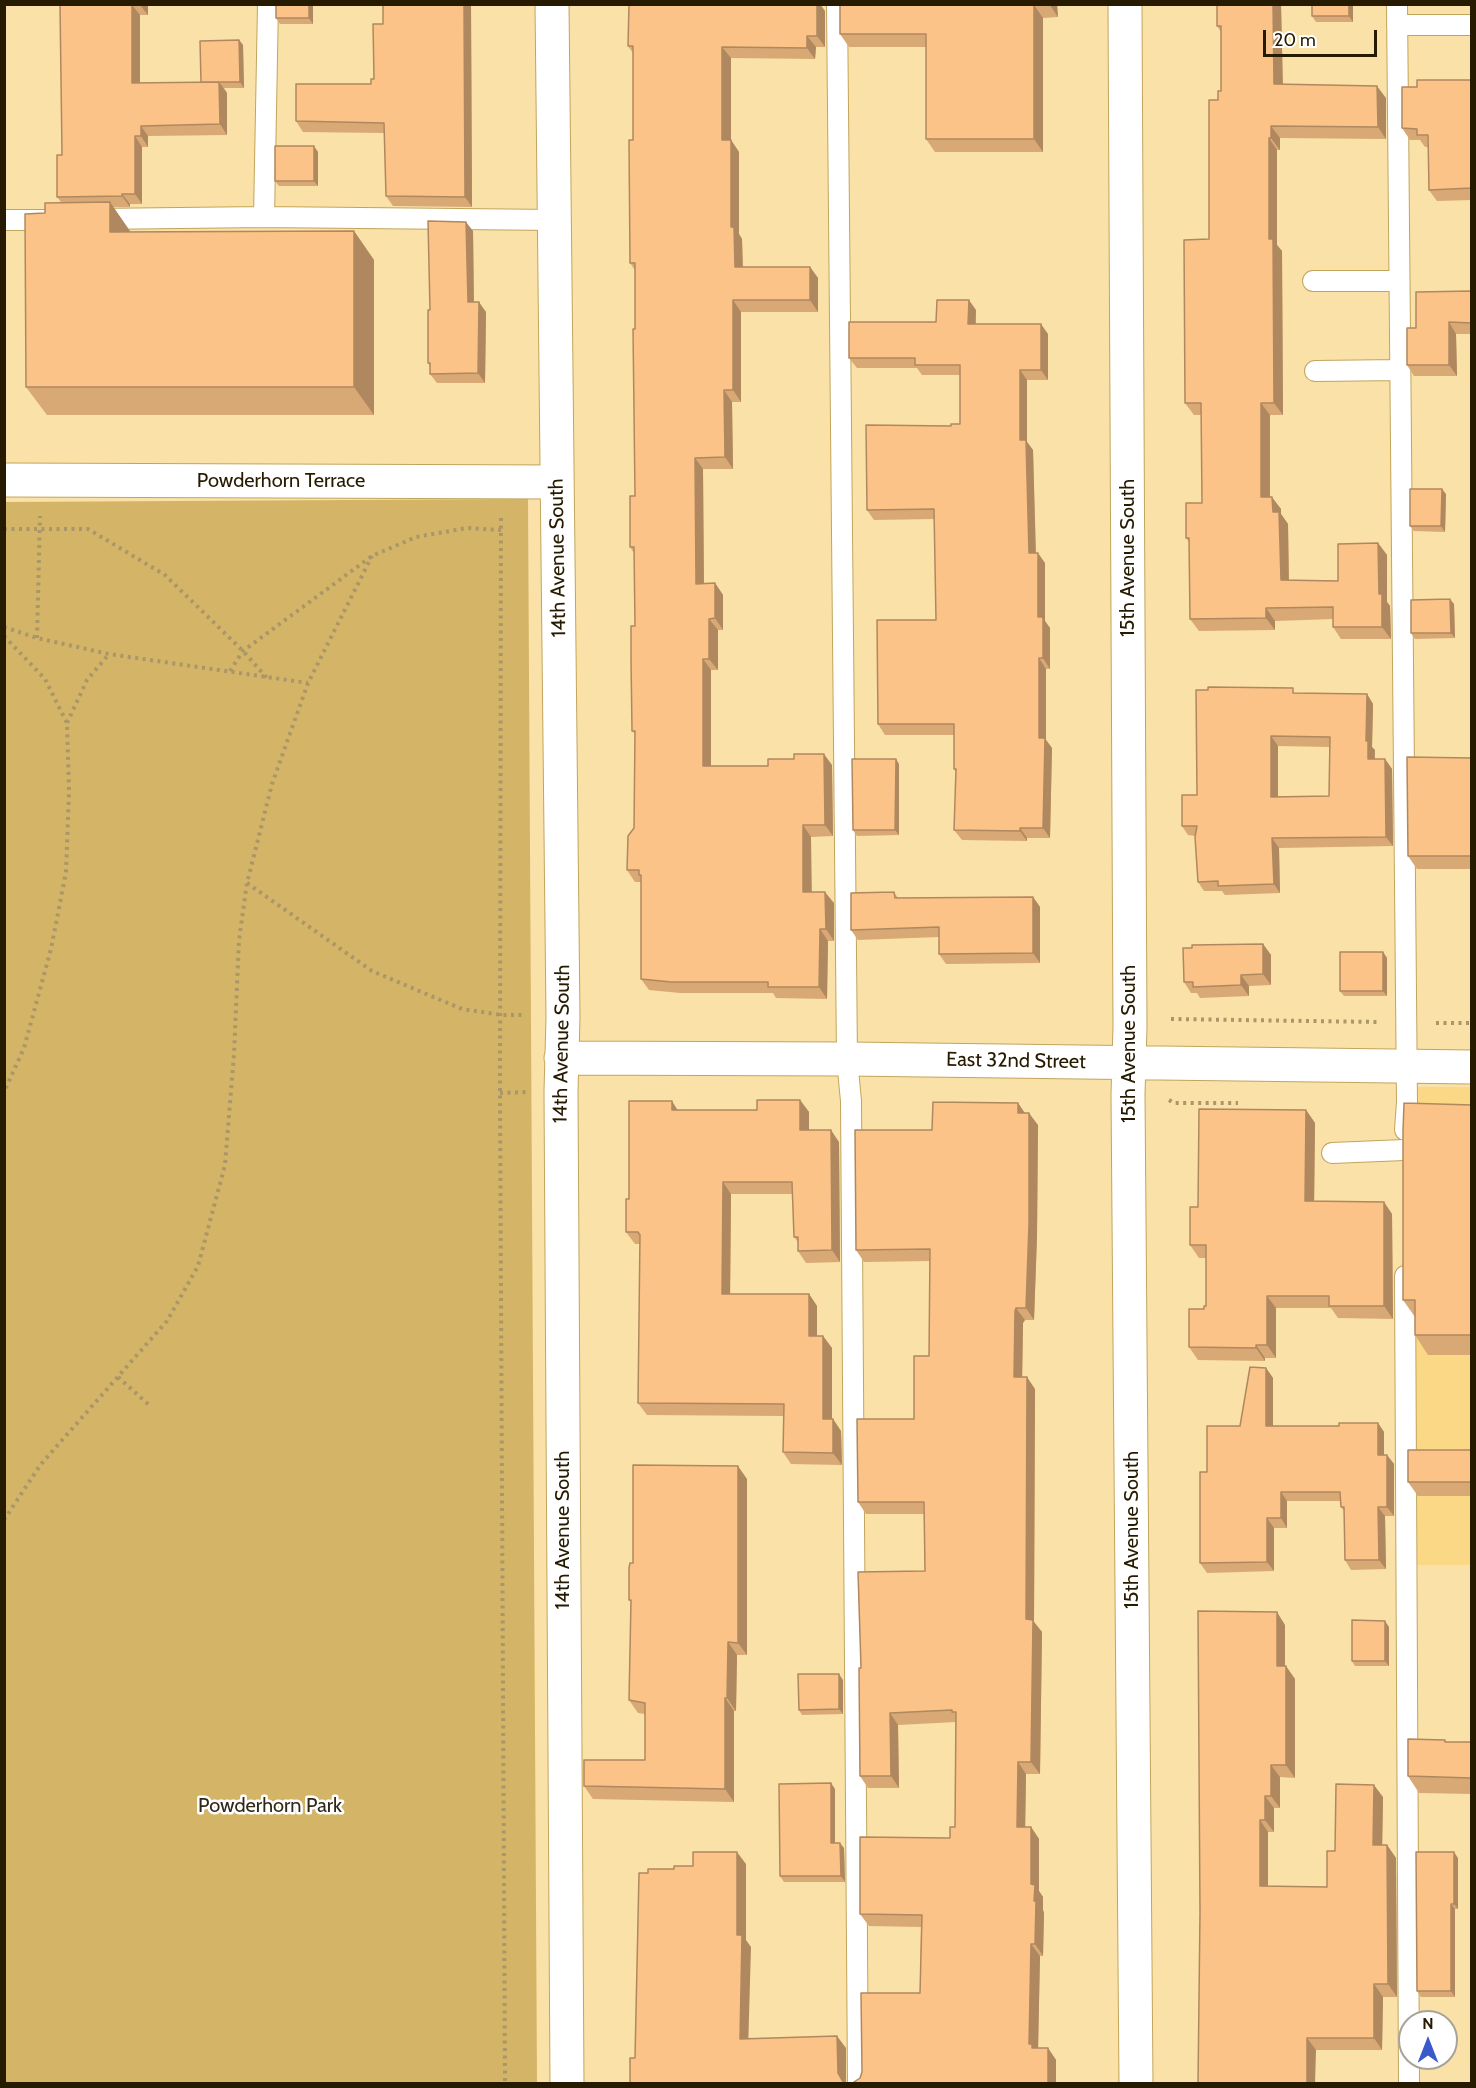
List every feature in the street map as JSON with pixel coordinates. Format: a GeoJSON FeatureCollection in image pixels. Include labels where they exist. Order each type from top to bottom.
{"type":"FeatureCollection","features":[{"type":"Feature","properties":{"kind":"street","name":"14th Avenue South"},"geometry":{"type":"LineString","coordinates":[[552,4],[563,1017],[561,1058],[567,2084]]}},
{"type":"Feature","properties":{"kind":"street","name":"15th Avenue South"},"geometry":{"type":"LineString","coordinates":[[1125,4],[1130,1003],[1128,1063],[1136,2084]]}},
{"type":"Feature","properties":{"kind":"street","name":"Powderhorn Terrace"},"geometry":{"type":"LineString","coordinates":[[4,480],[557,482]]}},
{"type":"Feature","properties":{"kind":"street","name":"East 32nd Street"},"geometry":{"type":"LineString","coordinates":[[561,1058],[847,1059],[1472,1067]]}},
{"type":"Feature","properties":{"kind":"lane"},"geometry":{"type":"LineString","coordinates":[[264,217],[268,4]]}},
{"type":"Feature","properties":{"kind":"lane"},"geometry":{"type":"LineString","coordinates":[[837,4],[847,1059],[851,1101],[858,2084]]}},
{"type":"Feature","properties":{"kind":"lane"},"geometry":{"type":"LineString","coordinates":[[1397,4],[1407,1102],[1404,1174]]}},
{"type":"Feature","properties":{"kind":"lane"},"geometry":{"type":"LineString","coordinates":[[1397,25],[1472,25]]}},
{"type":"Feature","properties":{"kind":"lane"},"geometry":{"type":"LineString","coordinates":[[4,220],[264,217],[555,220]]}},
{"type":"Feature","properties":{"kind":"lane"},"geometry":{"type":"LineString","coordinates":[[1312,281],[1399,281]]}},
{"type":"Feature","properties":{"kind":"lane"},"geometry":{"type":"LineString","coordinates":[[1315,371],[1400,370]]}},
{"type":"Feature","properties":{"kind":"lane"},"geometry":{"type":"LineString","coordinates":[[1332,1153],[1404,1150]]}},
{"type":"Feature","properties":{"kind":"lane"},"geometry":{"type":"LineString","coordinates":[[1405,1258],[1409,2084]]}},
{"type":"Feature","properties":{"kind":"path"},"geometry":{"type":"LineString","coordinates":[[37,638],[40,512]]}},
{"type":"Feature","properties":{"kind":"path"},"geometry":{"type":"LineString","coordinates":[[230,671],[243,651],[372,556],[416,537],[467,528],[501,530],[502,1015],[500,1093],[505,2084]]}},
{"type":"Feature","properties":{"kind":"path"},"geometry":{"type":"LineString","coordinates":[[4,530],[88,529],[165,575],[243,651],[267,678]]}},
{"type":"Feature","properties":{"kind":"path"},"geometry":{"type":"LineString","coordinates":[[4,1521],[41,1464],[167,1321],[198,1266],[225,1164],[234,1054],[239,940],[247,882],[272,784],[308,683],[372,556]]}},
{"type":"Feature","properties":{"kind":"path"},"geometry":{"type":"LineString","coordinates":[[4,627],[37,638],[109,654],[308,683]]}},
{"type":"Feature","properties":{"kind":"path"},"geometry":{"type":"LineString","coordinates":[[4,636],[45,679],[67,723],[69,791],[66,872],[51,949],[24,1048],[4,1092]]}},
{"type":"Feature","properties":{"kind":"path"},"geometry":{"type":"LineString","coordinates":[[67,723],[87,680],[109,654]]}},
{"type":"Feature","properties":{"kind":"path"},"geometry":{"type":"LineString","coordinates":[[247,882],[372,971],[462,1009],[502,1015],[527,1015]]}},
{"type":"Feature","properties":{"kind":"path"},"geometry":{"type":"LineString","coordinates":[[1171,1019],[1472,1023]]}},
{"type":"Feature","properties":{"kind":"path"},"geometry":{"type":"LineString","coordinates":[[500,1093],[527,1092]]}},
{"type":"Feature","properties":{"kind":"path"},"geometry":{"type":"LineString","coordinates":[[118,1377],[149,1405]]}},
{"type":"Feature","properties":{"kind":"shaded area"},"geometry":{"type":"Polygon","coordinates":[[[1404,1087],[1471,1087],[1471,1565],[1406,1565],[1404,1087]]]}},
{"type":"Feature","properties":{"kind":"green space","name":"Powderhorn Park"},"geometry":{"type":"Polygon","coordinates":[[[528,499],[537,2083],[5,2083],[5,502],[528,499]]]}},
{"type":"Feature","properties":{"kind":"building"},"geometry":{"type":"Polygon","coordinates":[[[60,4],[140,4],[132,5],[132,83],[219,82],[220,124],[141,126],[141,136],[135,136],[135,194],[57,197],[57,155],[62,155],[60,4]]]}},
{"type":"Feature","properties":{"kind":"building"},"geometry":{"type":"Polygon","coordinates":[[[276,4],[309,4],[309,18],[276,18],[276,4]]]}},
{"type":"Feature","properties":{"kind":"building"},"geometry":{"type":"Polygon","coordinates":[[[383,4],[464,4],[465,197],[386,196],[384,123],[296,121],[296,84],[371,84],[371,79],[374,79],[373,24],[383,24],[383,4]]]}},
{"type":"Feature","properties":{"kind":"building"},"geometry":{"type":"Polygon","coordinates":[[[629,4],[817,4],[817,36],[807,36],[807,48],[722,47],[722,140],[731,140],[731,227],[734,227],[735,267],[810,267],[810,300],[733,300],[733,390],[724,390],[725,457],[695,458],[696,584],[715,583],[715,618],[709,619],[709,659],[703,659],[703,766],[768,766],[768,759],[794,759],[794,754],[824,754],[825,825],[803,825],[803,892],[825,892],[826,929],[820,929],[819,987],[768,987],[768,982],[671,982],[641,979],[641,875],[639,875],[639,870],[627,870],[628,836],[634,828],[635,731],[632,731],[631,626],[635,626],[634,547],[630,547],[630,496],[635,496],[633,329],[635,329],[635,263],[630,263],[629,140],[633,140],[633,46],[628,46],[629,4]]]}},
{"type":"Feature","properties":{"kind":"building"},"geometry":{"type":"Polygon","coordinates":[[[840,4],[1042,4],[1034,5],[1034,139],[926,139],[926,34],[840,34],[840,4]]]}},
{"type":"Feature","properties":{"kind":"building"},"geometry":{"type":"Polygon","coordinates":[[[1217,4],[1273,4],[1274,84],[1377,86],[1378,127],[1271,126],[1269,239],[1273,239],[1274,403],[1261,403],[1261,497],[1272,497],[1273,512],[1279,512],[1281,580],[1338,581],[1338,544],[1378,543],[1382,627],[1333,627],[1333,607],[1266,608],[1266,618],[1190,619],[1186,503],[1202,503],[1201,403],[1185,403],[1184,240],[1209,239],[1209,100],[1218,100],[1218,91],[1221,91],[1221,26],[1217,26],[1217,4]]]}},
{"type":"Feature","properties":{"kind":"building"},"geometry":{"type":"Polygon","coordinates":[[[1312,4],[1349,4],[1349,16],[1312,16],[1312,4]]]}},
{"type":"Feature","properties":{"kind":"building"},"geometry":{"type":"Polygon","coordinates":[[[239,40],[240,82],[201,82],[200,41],[239,40]]]}},
{"type":"Feature","properties":{"kind":"building"},"geometry":{"type":"Polygon","coordinates":[[[1417,80],[1472,80],[1472,188],[1429,190],[1428,135],[1417,135],[1417,129],[1402,128],[1402,87],[1417,87],[1417,80]]]}},
{"type":"Feature","properties":{"kind":"building"},"geometry":{"type":"Polygon","coordinates":[[[275,146],[314,146],[314,181],[275,181],[275,146]]]}},
{"type":"Feature","properties":{"kind":"building"},"geometry":{"type":"Polygon","coordinates":[[[110,202],[110,232],[354,231],[354,387],[26,387],[25,214],[45,213],[45,203],[110,202]]]}},
{"type":"Feature","properties":{"kind":"building"},"geometry":{"type":"Polygon","coordinates":[[[428,221],[466,222],[468,302],[479,302],[478,373],[430,374],[430,363],[428,363],[428,310],[430,310],[428,221]]]}},
{"type":"Feature","properties":{"kind":"building"},"geometry":{"type":"Polygon","coordinates":[[[1472,291],[1472,323],[1449,322],[1449,365],[1407,365],[1407,328],[1416,328],[1416,292],[1472,291]]]}},
{"type":"Feature","properties":{"kind":"building"},"geometry":{"type":"Polygon","coordinates":[[[937,300],[969,300],[968,324],[1041,324],[1041,370],[1020,370],[1020,440],[1026,440],[1029,553],[1038,553],[1038,617],[1043,617],[1043,658],[1039,658],[1039,738],[1045,738],[1043,828],[1020,828],[1020,831],[954,830],[956,769],[954,769],[954,724],[878,724],[877,620],[936,620],[934,509],[867,510],[866,425],[951,426],[951,424],[960,424],[960,365],[915,365],[915,358],[849,358],[849,322],[936,322],[937,300]]]}},
{"type":"Feature","properties":{"kind":"building"},"geometry":{"type":"Polygon","coordinates":[[[1410,489],[1442,489],[1441,526],[1410,526],[1410,489]]]}},
{"type":"Feature","properties":{"kind":"building"},"geometry":{"type":"Polygon","coordinates":[[[1450,599],[1451,633],[1411,633],[1411,600],[1450,599]]]}},
{"type":"Feature","properties":{"kind":"building"},"geometry":{"type":"Polygon","coordinates":[[[1208,687],[1293,688],[1293,693],[1367,694],[1368,759],[1385,759],[1386,837],[1272,838],[1274,884],[1218,886],[1218,881],[1198,882],[1195,837],[1197,826],[1182,826],[1182,795],[1197,795],[1196,690],[1208,690],[1208,687]],[[1271,736],[1271,797],[1329,796],[1330,737],[1271,736]]]}},
{"type":"Feature","properties":{"kind":"building"},"geometry":{"type":"Polygon","coordinates":[[[1407,757],[1472,758],[1472,856],[1408,856],[1407,757]]]}},
{"type":"Feature","properties":{"kind":"building"},"geometry":{"type":"Polygon","coordinates":[[[852,759],[896,759],[895,830],[853,830],[852,759]]]}},
{"type":"Feature","properties":{"kind":"building"},"geometry":{"type":"Polygon","coordinates":[[[894,892],[895,898],[1033,897],[1033,953],[939,954],[939,927],[851,930],[851,893],[894,892]]]}},
{"type":"Feature","properties":{"kind":"building"},"geometry":{"type":"Polygon","coordinates":[[[1263,944],[1263,974],[1241,975],[1241,985],[1193,987],[1193,982],[1184,982],[1183,948],[1192,948],[1192,945],[1263,944]]]}},
{"type":"Feature","properties":{"kind":"building"},"geometry":{"type":"Polygon","coordinates":[[[1340,952],[1383,952],[1383,991],[1340,991],[1340,952]]]}},
{"type":"Feature","properties":{"kind":"building"},"geometry":{"type":"Polygon","coordinates":[[[757,1100],[800,1100],[800,1130],[831,1130],[832,1250],[798,1251],[798,1237],[794,1237],[792,1182],[723,1182],[722,1294],[809,1294],[809,1336],[823,1336],[823,1419],[833,1419],[833,1453],[783,1452],[784,1404],[638,1403],[640,1235],[638,1232],[626,1232],[626,1199],[629,1199],[629,1101],[672,1101],[672,1110],[757,1110],[757,1100]]]}},
{"type":"Feature","properties":{"kind":"building"},"geometry":{"type":"Polygon","coordinates":[[[933,1102],[1018,1103],[1018,1113],[1029,1113],[1026,1308],[1016,1308],[1015,1311],[1014,1377],[1027,1377],[1026,1619],[1033,1620],[1031,1762],[1018,1762],[1017,1827],[1031,1827],[1031,1884],[1035,1885],[1034,1901],[1036,1901],[1035,1944],[1031,1944],[1029,2044],[1032,2044],[1032,2048],[1048,2048],[1048,2084],[851,2084],[860,2078],[862,2072],[861,1993],[920,1993],[922,1915],[860,1914],[860,1837],[950,1838],[950,1827],[955,1827],[956,1712],[952,1710],[890,1713],[891,1776],[860,1776],[859,1668],[861,1668],[858,1572],[925,1571],[924,1502],[858,1502],[857,1419],[914,1419],[914,1356],[929,1356],[930,1249],[856,1250],[855,1130],[932,1130],[933,1102]]]}},
{"type":"Feature","properties":{"kind":"building"},"geometry":{"type":"Polygon","coordinates":[[[1404,1103],[1472,1105],[1472,1335],[1415,1335],[1415,1300],[1403,1300],[1404,1103]]]}},
{"type":"Feature","properties":{"kind":"building"},"geometry":{"type":"Polygon","coordinates":[[[1199,1109],[1306,1110],[1305,1201],[1384,1202],[1384,1306],[1329,1306],[1329,1296],[1267,1296],[1267,1345],[1256,1345],[1256,1348],[1189,1347],[1189,1309],[1204,1309],[1206,1306],[1206,1245],[1190,1245],[1190,1207],[1198,1207],[1199,1109]]]}},
{"type":"Feature","properties":{"kind":"building"},"geometry":{"type":"Polygon","coordinates":[[[1250,1367],[1266,1368],[1266,1426],[1339,1426],[1339,1423],[1378,1423],[1378,1455],[1387,1455],[1387,1507],[1378,1507],[1379,1560],[1345,1560],[1344,1507],[1341,1507],[1340,1492],[1281,1492],[1281,1518],[1267,1518],[1267,1562],[1200,1563],[1200,1472],[1207,1472],[1207,1426],[1240,1426],[1250,1367]]]}},
{"type":"Feature","properties":{"kind":"building"},"geometry":{"type":"Polygon","coordinates":[[[1408,1450],[1472,1450],[1472,1482],[1408,1482],[1408,1450]]]}},
{"type":"Feature","properties":{"kind":"building"},"geometry":{"type":"Polygon","coordinates":[[[633,1465],[738,1466],[738,1643],[728,1642],[727,1698],[725,1698],[725,1789],[584,1786],[584,1760],[645,1760],[645,1703],[629,1700],[631,1600],[629,1600],[629,1568],[630,1563],[633,1563],[633,1465]]]}},
{"type":"Feature","properties":{"kind":"building"},"geometry":{"type":"Polygon","coordinates":[[[1198,1611],[1277,1612],[1277,1666],[1286,1666],[1286,1765],[1271,1765],[1271,1796],[1265,1796],[1265,1820],[1260,1820],[1260,1886],[1327,1887],[1327,1851],[1335,1851],[1336,1784],[1374,1785],[1373,1845],[1387,1845],[1388,1984],[1374,1984],[1374,2038],[1307,2038],[1307,2084],[1198,2084],[1200,1912],[1198,1611]]]}},
{"type":"Feature","properties":{"kind":"building"},"geometry":{"type":"Polygon","coordinates":[[[1352,1620],[1385,1621],[1385,1661],[1352,1661],[1352,1620]]]}},
{"type":"Feature","properties":{"kind":"building"},"geometry":{"type":"Polygon","coordinates":[[[798,1674],[839,1674],[839,1709],[799,1710],[798,1674]]]}},
{"type":"Feature","properties":{"kind":"building"},"geometry":{"type":"Polygon","coordinates":[[[1408,1739],[1472,1742],[1472,1778],[1408,1776],[1408,1739]]]}},
{"type":"Feature","properties":{"kind":"building"},"geometry":{"type":"Polygon","coordinates":[[[831,1783],[831,1843],[840,1843],[841,1876],[780,1876],[779,1784],[831,1783]]]}},
{"type":"Feature","properties":{"kind":"building"},"geometry":{"type":"Polygon","coordinates":[[[693,1852],[737,1852],[737,1935],[742,1935],[740,2039],[837,2036],[838,2073],[843,2082],[849,2084],[630,2084],[630,2058],[635,2058],[639,1873],[648,1873],[648,1869],[693,1866],[693,1852]]]}},
{"type":"Feature","properties":{"kind":"building"},"geometry":{"type":"Polygon","coordinates":[[[1416,1852],[1454,1852],[1454,1904],[1451,1904],[1451,1991],[1417,1991],[1416,1852]]]}}]}
